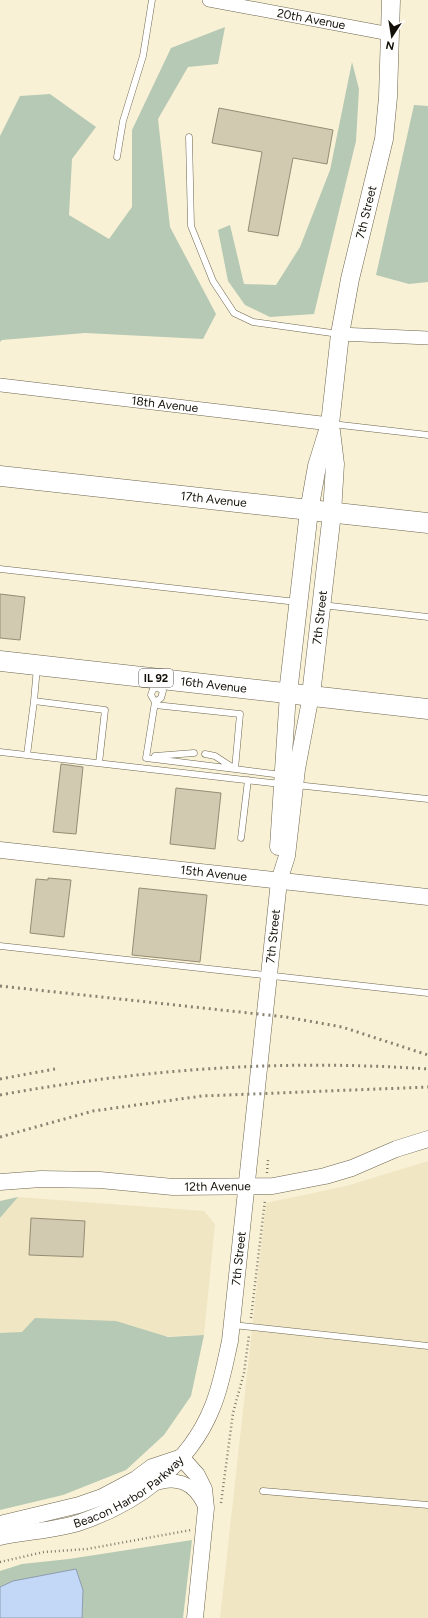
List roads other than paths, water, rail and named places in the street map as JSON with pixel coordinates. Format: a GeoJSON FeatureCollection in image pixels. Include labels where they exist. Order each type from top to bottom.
{"type":"FeatureCollection","features":[{"type":"Feature","properties":{"kind":"main road","name":"7th Street"},"geometry":{"type":"LineString","coordinates":[[288,693],[309,510],[317,466],[330,424],[340,334],[350,279],[384,139],[388,98],[390,0]]}},
{"type":"Feature","properties":{"kind":"main road","name":"7th Street"},"geometry":{"type":"LineString","coordinates":[[311,695],[332,513],[335,464],[330,424]]}},
{"type":"Feature","properties":{"kind":"main road","name":"17th Avenue"},"geometry":{"type":"LineString","coordinates":[[0,476],[428,523]]}},
{"type":"Feature","properties":{"kind":"main road","name":"16th Avenue"},"geometry":{"type":"LineString","coordinates":[[0,661],[38,665],[159,683],[311,695],[428,709]]}},
{"type":"Feature","properties":{"kind":"street","name":"20th Avenue"},"geometry":{"type":"LineString","coordinates":[[209,0],[390,34]]}},
{"type":"Feature","properties":{"kind":"street"},"geometry":{"type":"LineString","coordinates":[[340,334],[428,338]]}},
{"type":"Feature","properties":{"kind":"street","name":"18th Avenue"},"geometry":{"type":"LineString","coordinates":[[0,385],[330,424]]}},
{"type":"Feature","properties":{"kind":"street","name":"7th Street"},"geometry":{"type":"LineString","coordinates":[[182,1457],[202,1427],[212,1408],[228,1347],[279,881],[288,856],[288,693]]}},
{"type":"Feature","properties":{"kind":"street","name":"7th Street"},"geometry":{"type":"LineString","coordinates":[[287,781],[297,769],[311,695]]}},
{"type":"Feature","properties":{"kind":"street","name":"15th Avenue"},"geometry":{"type":"LineString","coordinates":[[0,850],[428,896]]}},
{"type":"Feature","properties":{"kind":"street","name":"12th Avenue"},"geometry":{"type":"LineString","coordinates":[[0,1182],[41,1179],[100,1180],[173,1187],[266,1186],[325,1176],[352,1168],[396,1149],[428,1139]]}},
{"type":"Feature","properties":{"kind":"street"},"geometry":{"type":"LineString","coordinates":[[182,1457],[197,1475],[213,1508],[205,1530],[195,1618]]}},
{"type":"Feature","properties":{"kind":"street","name":"Beacon Harbor Parkway"},"geometry":{"type":"LineString","coordinates":[[0,1538],[80,1522],[114,1508],[132,1499],[152,1485],[182,1457]]}},
{"type":"Feature","properties":{"kind":"street","name":"Beacon Harbor Parkway"},"geometry":{"type":"LineString","coordinates":[[0,1524],[79,1505],[102,1497],[136,1479],[152,1467],[182,1457]]}},
{"type":"Feature","properties":{"kind":"street"},"geometry":{"type":"LineString","coordinates":[[152,1485],[162,1481],[187,1484],[213,1508]]}},
{"type":"Feature","properties":{"kind":"lane"},"geometry":{"type":"LineString","coordinates":[[117,158],[123,121],[143,56],[152,0]]}},
{"type":"Feature","properties":{"kind":"lane"},"geometry":{"type":"LineString","coordinates":[[189,137],[191,226],[213,281],[234,313],[253,322],[340,334]]}},
{"type":"Feature","properties":{"kind":"lane"},"geometry":{"type":"LineString","coordinates":[[330,424],[428,435]]}},
{"type":"Feature","properties":{"kind":"lane"},"geometry":{"type":"LineString","coordinates":[[0,569],[298,602]]}},
{"type":"Feature","properties":{"kind":"lane"},"geometry":{"type":"LineString","coordinates":[[322,605],[428,617]]}},
{"type":"Feature","properties":{"kind":"lane"},"geometry":{"type":"LineString","coordinates":[[27,755],[38,665]]}},
{"type":"Feature","properties":{"kind":"lane"},"geometry":{"type":"LineString","coordinates":[[146,758],[155,704],[151,695],[153,689],[159,683]]}},
{"type":"Feature","properties":{"kind":"lane"},"geometry":{"type":"LineString","coordinates":[[34,702],[105,710],[99,763]]}},
{"type":"Feature","properties":{"kind":"lane"},"geometry":{"type":"LineString","coordinates":[[155,704],[240,714],[235,769]]}},
{"type":"Feature","properties":{"kind":"lane"},"geometry":{"type":"LineString","coordinates":[[0,752],[248,780],[287,781]]}},
{"type":"Feature","properties":{"kind":"lane"},"geometry":{"type":"LineString","coordinates":[[146,758],[194,753]]}},
{"type":"Feature","properties":{"kind":"lane"},"geometry":{"type":"LineString","coordinates":[[205,754],[214,756],[235,769]]}},
{"type":"Feature","properties":{"kind":"lane"},"geometry":{"type":"LineString","coordinates":[[146,758],[235,769],[287,781],[428,799]]}},
{"type":"Feature","properties":{"kind":"lane"},"geometry":{"type":"LineString","coordinates":[[241,838],[248,780]]}},
{"type":"Feature","properties":{"kind":"lane"},"geometry":{"type":"LineString","coordinates":[[0,946],[428,993]]}},
{"type":"Feature","properties":{"kind":"lane"},"geometry":{"type":"LineString","coordinates":[[231,1325],[428,1346]]}},
{"type":"Feature","properties":{"kind":"lane"},"geometry":{"type":"LineString","coordinates":[[263,1491],[428,1505]]}},
{"type":"Feature","properties":{"kind":"water"},"geometry":{"type":"Polygon","coordinates":[[[76,1569],[83,1590],[82,1618],[0,1618],[0,1587],[13,1581],[76,1569]]]}},
{"type":"Feature","properties":{"kind":"railway"},"geometry":{"type":"LineString","coordinates":[[0,986],[286,1017],[342,1027],[428,1055]]}},
{"type":"Feature","properties":{"kind":"railway"},"geometry":{"type":"LineString","coordinates":[[0,1095],[107,1079],[213,1068],[319,1065],[428,1069]]}},
{"type":"Feature","properties":{"kind":"railway"},"geometry":{"type":"LineString","coordinates":[[0,1079],[55,1069]]}},
{"type":"Feature","properties":{"kind":"railway"},"geometry":{"type":"LineString","coordinates":[[0,1137],[93,1111],[202,1096],[428,1087]]}}]}
